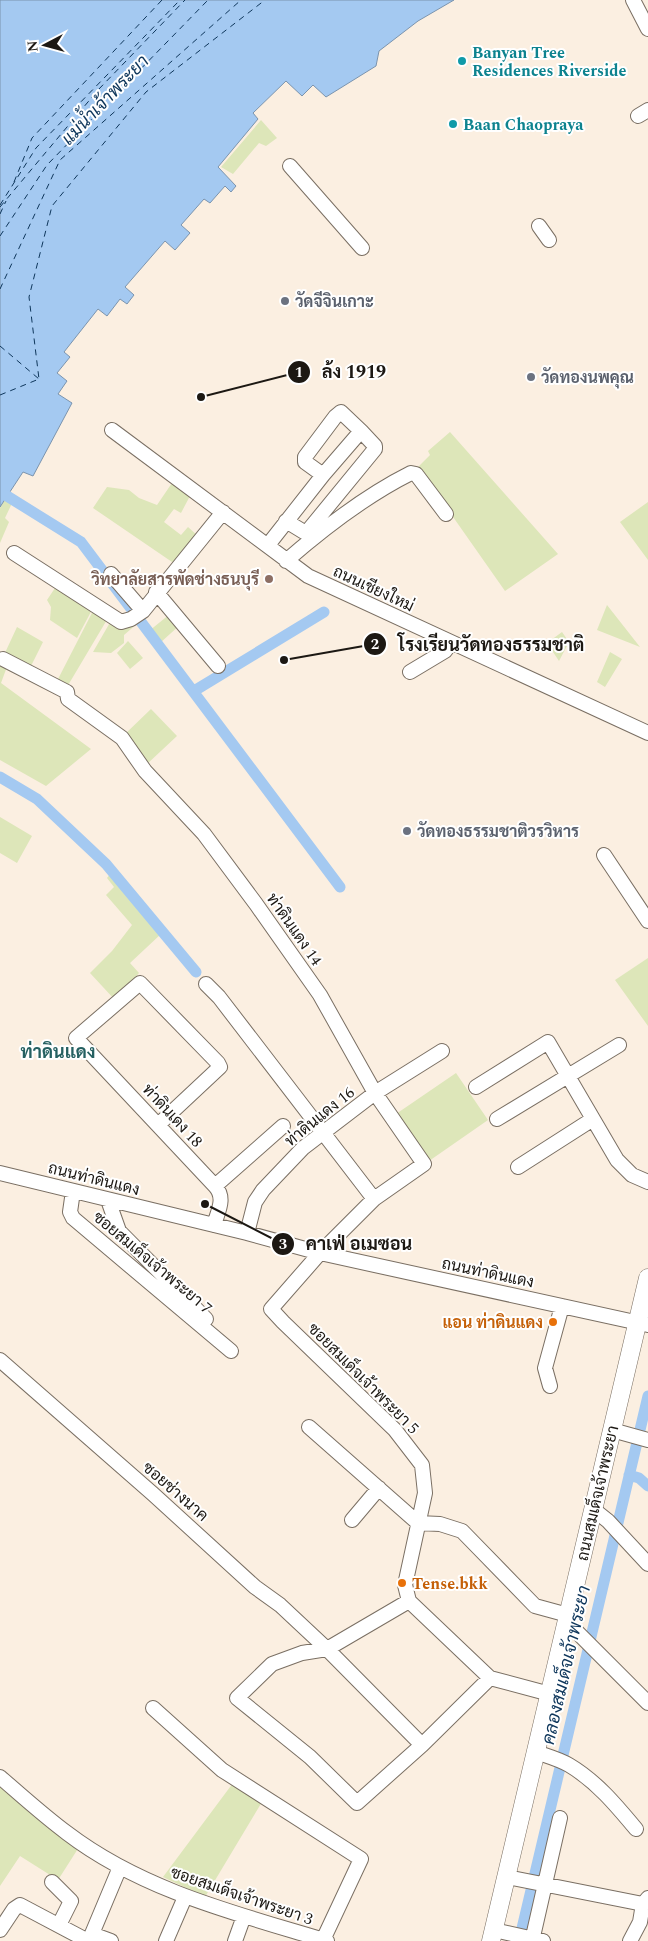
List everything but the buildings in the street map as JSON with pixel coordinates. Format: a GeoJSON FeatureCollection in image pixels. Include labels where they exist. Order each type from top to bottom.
{"type":"FeatureCollection","features":[{"type":"Feature","properties":{"kind":"main road","name":"ถนนสมเด็จเจ้าพระยา"},"geometry":{"type":"LineString","coordinates":[[498,1935],[543,1755],[550,1694],[571,1624],[593,1509],[618,1432],[643,1324],[648,1278]]}},
{"type":"Feature","properties":{"kind":"street"},"geometry":{"type":"LineString","coordinates":[[633,0],[648,29]]}},
{"type":"Feature","properties":{"kind":"street"},"geometry":{"type":"LineString","coordinates":[[290,166],[362,248]]}},
{"type":"Feature","properties":{"kind":"street"},"geometry":{"type":"LineString","coordinates":[[539,226],[550,240]]}},
{"type":"Feature","properties":{"kind":"street"},"geometry":{"type":"LineString","coordinates":[[286,521],[306,532],[373,453],[375,446],[341,412],[334,417],[305,457],[305,462],[323,475]]}},
{"type":"Feature","properties":{"kind":"street","name":"ถนนเชียงใหม่"},"geometry":{"type":"LineString","coordinates":[[112,430],[308,576],[648,733]]}},
{"type":"Feature","properties":{"kind":"street"},"geometry":{"type":"LineString","coordinates":[[268,545],[323,475],[361,431]]}},
{"type":"Feature","properties":{"kind":"street"},"geometry":{"type":"LineString","coordinates":[[286,561],[340,516],[411,473],[416,474],[446,514]]}},
{"type":"Feature","properties":{"kind":"street"},"geometry":{"type":"LineString","coordinates":[[14,553],[121,622],[131,620],[142,611],[223,512]]}},
{"type":"Feature","properties":{"kind":"street"},"geometry":{"type":"LineString","coordinates":[[111,574],[142,611]]}},
{"type":"Feature","properties":{"kind":"street"},"geometry":{"type":"LineString","coordinates":[[156,592],[218,666]]}},
{"type":"Feature","properties":{"kind":"street"},"geometry":{"type":"LineString","coordinates":[[410,672],[445,651],[450,643]]}},
{"type":"Feature","properties":{"kind":"street","name":"ท่าดินแดง 14"},"geometry":{"type":"LineString","coordinates":[[3,659],[67,692],[68,699],[122,738],[145,771],[204,834],[320,995],[375,1093],[424,1164],[374,1199],[320,1253],[271,1309]]}},
{"type":"Feature","properties":{"kind":"street"},"geometry":{"type":"LineString","coordinates":[[604,855],[648,921]]}},
{"type":"Feature","properties":{"kind":"street","name":"ท่าดินเดง 18"},"geometry":{"type":"LineString","coordinates":[[158,1125],[220,1067],[140,983],[76,1038],[215,1186]]}},
{"type":"Feature","properties":{"kind":"street"},"geometry":{"type":"LineString","coordinates":[[206,984],[219,997],[374,1199]]}},
{"type":"Feature","properties":{"kind":"street"},"geometry":{"type":"LineString","coordinates":[[476,1087],[548,1042],[617,1160],[632,1175],[648,1182]]}},
{"type":"Feature","properties":{"kind":"street"},"geometry":{"type":"LineString","coordinates":[[497,1119],[619,1045]]}},
{"type":"Feature","properties":{"kind":"street","name":"ท่าดินแดง 16"},"geometry":{"type":"LineString","coordinates":[[247,1233],[255,1202],[262,1190],[303,1148],[375,1093],[442,1051]]}},
{"type":"Feature","properties":{"kind":"street"},"geometry":{"type":"LineString","coordinates":[[518,1167],[593,1119]]}},
{"type":"Feature","properties":{"kind":"street"},"geometry":{"type":"LineString","coordinates":[[214,1225],[221,1198],[220,1192],[215,1186],[283,1126]]}},
{"type":"Feature","properties":{"kind":"street","name":"ถนนท่าดินแดง"},"geometry":{"type":"LineString","coordinates":[[0,1174],[247,1233],[320,1253],[643,1324]]}},
{"type":"Feature","properties":{"kind":"street","name":"ซอยสมเด็จเจ้าพระยา 7"},"geometry":{"type":"LineString","coordinates":[[73,1191],[70,1212],[73,1218],[233,1349],[119,1231],[108,1200]]}},
{"type":"Feature","properties":{"kind":"street"},"geometry":{"type":"LineString","coordinates":[[550,1386],[545,1368],[562,1306]]}},
{"type":"Feature","properties":{"kind":"street","name":"ซอยสมเด็จเจ้าพระยา 5"},"geometry":{"type":"LineString","coordinates":[[271,1309],[395,1430],[422,1465],[425,1493],[405,1585],[409,1601]]}},
{"type":"Feature","properties":{"kind":"street","name":"ซอยช่างนาค"},"geometry":{"type":"LineString","coordinates":[[0,1360],[255,1587],[280,1605],[327,1649],[422,1745]]}},
{"type":"Feature","properties":{"kind":"street"},"geometry":{"type":"LineString","coordinates":[[309,1426],[418,1523],[440,1524],[462,1531],[535,1606],[571,1624],[648,1703]]}},
{"type":"Feature","properties":{"kind":"street"},"geometry":{"type":"LineString","coordinates":[[618,1432],[645,1440]]}},
{"type":"Feature","properties":{"kind":"street"},"geometry":{"type":"LineString","coordinates":[[352,1520],[379,1488]]}},
{"type":"Feature","properties":{"kind":"street"},"geometry":{"type":"LineString","coordinates":[[593,1509],[608,1521],[648,1564]]}},
{"type":"Feature","properties":{"kind":"street"},"geometry":{"type":"LineString","coordinates":[[490,1678],[422,1745],[357,1803],[310,1757],[237,1698],[272,1664],[302,1653],[327,1649],[409,1601],[490,1678],[550,1694]]}},
{"type":"Feature","properties":{"kind":"street"},"geometry":{"type":"LineString","coordinates":[[153,1708],[222,1770],[361,1859],[322,1940]]}},
{"type":"Feature","properties":{"kind":"street"},"geometry":{"type":"LineString","coordinates":[[543,1755],[568,1764],[610,1797],[636,1829]]}},
{"type":"Feature","properties":{"kind":"street","name":"ซอยสมเด็จเจ้าพระยา 3"},"geometry":{"type":"LineString","coordinates":[[0,1777],[68,1834],[120,1867],[185,1897],[244,1916],[291,1936],[322,1940]]}},
{"type":"Feature","properties":{"kind":"street"},"geometry":{"type":"LineString","coordinates":[[498,1935],[533,1939],[541,1884],[560,1818]]}},
{"type":"Feature","properties":{"kind":"street"},"geometry":{"type":"LineString","coordinates":[[90,1939],[120,1867]]}},
{"type":"Feature","properties":{"kind":"street"},"geometry":{"type":"LineString","coordinates":[[513,1878],[646,1901],[640,1922],[630,1941]]}},
{"type":"Feature","properties":{"kind":"street"},"geometry":{"type":"LineString","coordinates":[[52,1882],[71,1901],[59,1925]]}},
{"type":"Feature","properties":{"kind":"street"},"geometry":{"type":"LineString","coordinates":[[166,1941],[185,1897]]}},
{"type":"Feature","properties":{"kind":"street"},"geometry":{"type":"LineString","coordinates":[[0,1930],[14,1909],[20,1905],[90,1939],[111,1941]]}},
{"type":"Feature","properties":{"kind":"street"},"geometry":{"type":"LineString","coordinates":[[235,1941],[244,1916]]}},
{"type":"Feature","properties":{"kind":"green space"},"geometry":{"type":"Polygon","coordinates":[[[261,120],[277,138],[266,146],[259,143],[233,174],[221,167],[261,120]]]}},
{"type":"Feature","properties":{"kind":"green space"},"geometry":{"type":"Polygon","coordinates":[[[450,432],[558,554],[505,591],[418,467],[430,455],[428,451],[450,432]]]}},
{"type":"Feature","properties":{"kind":"green space"},"geometry":{"type":"Polygon","coordinates":[[[172,483],[191,494],[181,513],[174,509],[164,522],[181,535],[188,527],[198,536],[175,564],[93,508],[107,487],[129,490],[139,498],[157,505],[172,483]]]}},
{"type":"Feature","properties":{"kind":"green space"},"geometry":{"type":"Polygon","coordinates":[[[7,496],[14,499],[5,518],[9,522],[0,543],[0,507],[7,496]]]}},
{"type":"Feature","properties":{"kind":"green space"},"geometry":{"type":"Polygon","coordinates":[[[648,502],[648,560],[620,522],[648,502]]]}},
{"type":"Feature","properties":{"kind":"green space"},"geometry":{"type":"Polygon","coordinates":[[[57,585],[93,608],[77,638],[50,620],[51,607],[47,600],[57,585]]]}},
{"type":"Feature","properties":{"kind":"green space"},"geometry":{"type":"Polygon","coordinates":[[[607,605],[640,647],[597,630],[607,605]]]}},
{"type":"Feature","properties":{"kind":"green space"},"geometry":{"type":"Polygon","coordinates":[[[94,609],[108,618],[67,687],[57,681],[94,609]]]}},
{"type":"Feature","properties":{"kind":"green space"},"geometry":{"type":"Polygon","coordinates":[[[170,614],[181,624],[160,643],[149,631],[170,614]]]}},
{"type":"Feature","properties":{"kind":"green space"},"geometry":{"type":"Polygon","coordinates":[[[112,619],[135,620],[138,623],[124,635],[124,643],[111,653],[93,652],[112,619]]]}},
{"type":"Feature","properties":{"kind":"green space"},"geometry":{"type":"Polygon","coordinates":[[[17,627],[43,642],[30,668],[4,655],[17,627]]]}},
{"type":"Feature","properties":{"kind":"green space"},"geometry":{"type":"Polygon","coordinates":[[[562,632],[569,642],[559,661],[547,643],[562,632]]]}},
{"type":"Feature","properties":{"kind":"green space"},"geometry":{"type":"Polygon","coordinates":[[[128,641],[143,658],[130,669],[117,653],[128,641]]]}},
{"type":"Feature","properties":{"kind":"green space"},"geometry":{"type":"Polygon","coordinates":[[[610,652],[622,659],[605,687],[597,682],[610,652]]]}},
{"type":"Feature","properties":{"kind":"green space"},"geometry":{"type":"Polygon","coordinates":[[[0,660],[8,664],[1,683],[91,749],[46,786],[0,760],[0,660]]]}},
{"type":"Feature","properties":{"kind":"green space"},"geometry":{"type":"Polygon","coordinates":[[[151,709],[177,736],[146,765],[124,735],[151,709]]]}},
{"type":"Feature","properties":{"kind":"green space"},"geometry":{"type":"Polygon","coordinates":[[[0,817],[32,836],[17,863],[0,853],[0,817]]]}},
{"type":"Feature","properties":{"kind":"green space"},"geometry":{"type":"Polygon","coordinates":[[[111,873],[161,934],[130,963],[139,973],[115,1000],[90,973],[112,951],[132,925],[106,895],[114,887],[107,878],[111,873]]]}},
{"type":"Feature","properties":{"kind":"green space"},"geometry":{"type":"Polygon","coordinates":[[[648,958],[648,1026],[615,980],[648,958]]]}},
{"type":"Feature","properties":{"kind":"green space"},"geometry":{"type":"Polygon","coordinates":[[[456,1073],[488,1120],[429,1161],[396,1114],[456,1073]]]}},
{"type":"Feature","properties":{"kind":"green space"},"geometry":{"type":"Polygon","coordinates":[[[0,1779],[81,1844],[58,1880],[20,1856],[0,1886],[0,1779]]]}},
{"type":"Feature","properties":{"kind":"green space"},"geometry":{"type":"Polygon","coordinates":[[[233,1783],[262,1802],[205,1897],[163,1877],[233,1783]]]}},
{"type":"Feature","properties":{"kind":"water","name":"แม่น้ำเจ้าพระยา"},"geometry":{"type":"Polygon","coordinates":[[[0,0],[454,0],[418,21],[379,51],[376,66],[326,97],[313,85],[302,96],[286,81],[253,113],[258,119],[218,167],[236,186],[231,192],[225,186],[210,203],[204,199],[181,225],[190,233],[175,250],[165,241],[125,287],[134,295],[127,304],[120,299],[107,316],[98,309],[64,352],[70,357],[57,373],[67,381],[58,394],[72,403],[33,476],[23,472],[0,507],[0,0]]]}},
{"type":"Feature","properties":{"kind":"waterway"},"geometry":{"type":"LineString","coordinates":[[7,496],[81,542],[340,887]]}},
{"type":"Feature","properties":{"kind":"waterway"},"geometry":{"type":"LineString","coordinates":[[194,691],[324,612]]}},
{"type":"Feature","properties":{"kind":"waterway"},"geometry":{"type":"LineString","coordinates":[[0,777],[37,799],[106,864],[196,972]]}},
{"type":"Feature","properties":{"kind":"waterway","name":"คลองสมเด็จเจ้าพระยา"},"geometry":{"type":"LineString","coordinates":[[519,1941],[648,1396]]}},
{"type":"Feature","properties":{"kind":"waterway"},"geometry":{"type":"LineString","coordinates":[[629,1475],[639,1478],[648,1486]]}},
{"type":"Feature","properties":{"kind":"ferry route"},"geometry":{"type":"LineString","coordinates":[[14,182],[32,138],[162,0]]}},
{"type":"Feature","properties":{"kind":"ferry route"},"geometry":{"type":"LineString","coordinates":[[0,205],[36,148],[180,0]]}},
{"type":"Feature","properties":{"kind":"ferry route"},"geometry":{"type":"LineString","coordinates":[[0,207],[98,90],[185,0]]}},
{"type":"Feature","properties":{"kind":"ferry route"},"geometry":{"type":"LineString","coordinates":[[0,236],[47,165],[208,0]]}},
{"type":"Feature","properties":{"kind":"ferry route"},"geometry":{"type":"LineString","coordinates":[[0,289],[60,160],[241,0]]}},
{"type":"Feature","properties":{"kind":"ferry route"},"geometry":{"type":"LineString","coordinates":[[0,395],[39,379],[29,297],[52,206],[146,92],[265,0]]}},
{"type":"Feature","properties":{"kind":"ferry route"},"geometry":{"type":"LineString","coordinates":[[0,214],[6,201]]}},
{"type":"Feature","properties":{"kind":"ferry route"},"geometry":{"type":"LineString","coordinates":[[0,346],[39,379]]}},
{"type":"Feature","properties":{"kind":"place","name":"Banyan Tree Residences Riverside"},"geometry":{"type":"Point","coordinates":[462,61]}},
{"type":"Feature","properties":{"kind":"place","name":"Baan Chaopraya"},"geometry":{"type":"Point","coordinates":[453,124]}},
{"type":"Feature","properties":{"kind":"place","name":"วัดจีจินเกาะ"},"geometry":{"type":"Point","coordinates":[285,301]}},
{"type":"Feature","properties":{"kind":"place","name":"วัดทองนพคุณ"},"geometry":{"type":"Point","coordinates":[531,377]}},
{"type":"Feature","properties":{"kind":"place","name":"ล้ง 1919"},"geometry":{"type":"Point","coordinates":[201,397]}},
{"type":"Feature","properties":{"kind":"place","name":"วิทยาลัยสารพัดช่างธนบุรี"},"geometry":{"type":"Point","coordinates":[269,579]}},
{"type":"Feature","properties":{"kind":"place","name":"โรงเรียนวัดทองธรรมชาติ"},"geometry":{"type":"Point","coordinates":[284,660]}},
{"type":"Feature","properties":{"kind":"place","name":"วัดทองธรรมชาติวรวิหาร"},"geometry":{"type":"Point","coordinates":[407,831]}},
{"type":"Feature","properties":{"kind":"place","name":"คาเฟ่ อเมซอน"},"geometry":{"type":"Point","coordinates":[205,1204]}},
{"type":"Feature","properties":{"kind":"place","name":"แอน ท่าดินแดง"},"geometry":{"type":"Point","coordinates":[553,1322]}},
{"type":"Feature","properties":{"kind":"place","name":"Tense.bkk"},"geometry":{"type":"Point","coordinates":[402,1583]}},
{"type":"Feature","properties":{"kind":"district","name":"ท่าดินแดง"},"geometry":{"type":"Point","coordinates":[58,1052]}}]}
